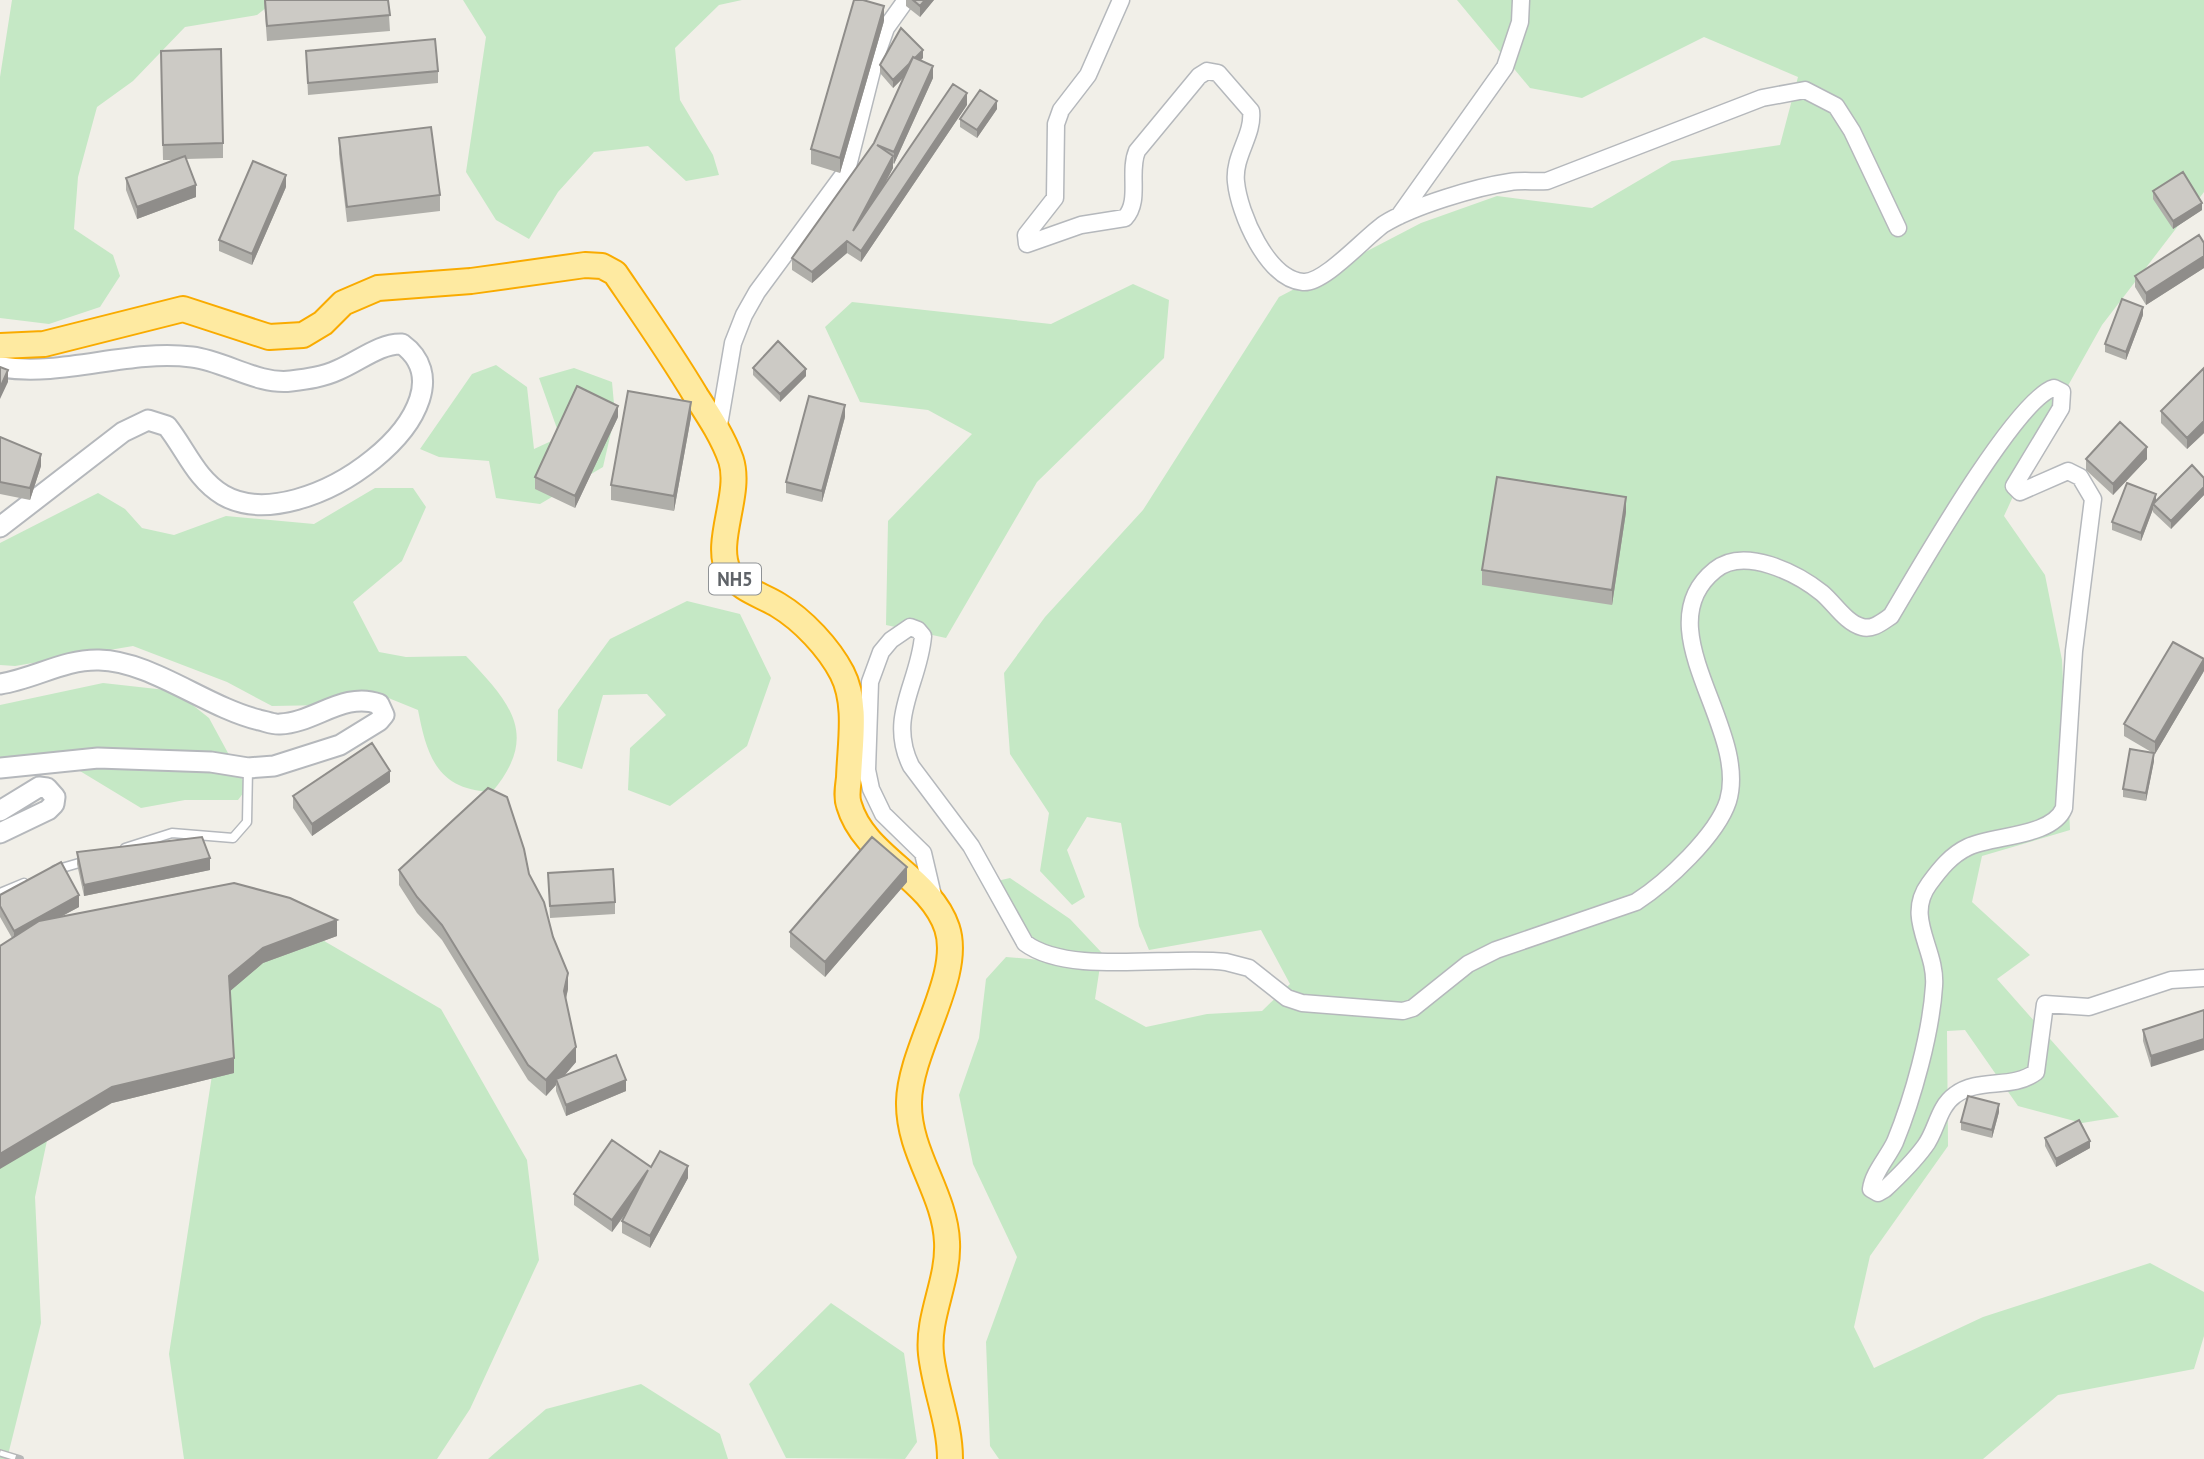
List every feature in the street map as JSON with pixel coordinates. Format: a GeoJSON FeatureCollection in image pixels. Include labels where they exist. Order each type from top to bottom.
{"type":"FeatureCollection","features":[{"type":"Feature","properties":{"kind":"highway","name":"NH5"},"geometry":{"type":"LineString","coordinates":[[0,346],[44,344],[183,309],[270,337],[303,335],[323,323],[343,303],[378,288],[471,282],[585,265],[602,266],[615,273],[674,359],[718,431],[732,461],[734,480],[724,555],[729,571],[740,585],[780,606],[804,625],[839,668],[849,686],[851,711],[848,802],[863,831],[935,902],[948,931],[949,968],[914,1066],[909,1101],[911,1137],[943,1218],[947,1243],[945,1276],[931,1328],[931,1355],[942,1399],[950,1459]]}},
{"type":"Feature","properties":{"kind":"street"},"geometry":{"type":"LineString","coordinates":[[718,431],[733,343],[744,315],[757,292],[847,170],[875,59],[886,28],[906,0]]}},
{"type":"Feature","properties":{"kind":"street"},"geometry":{"type":"LineString","coordinates":[[1121,0],[1088,75],[1061,110],[1056,124],[1055,198],[1026,235],[1027,244],[1081,225],[1125,218],[1132,208],[1133,160],[1137,151],[1199,76],[1208,71],[1218,73],[1251,111],[1236,161],[1236,185],[1253,234],[1265,256],[1284,274],[1304,282],[1316,279],[1372,233],[1399,216],[1510,182],[1547,181],[1762,98],[1805,90],[1836,106],[1852,131],[1898,228]]}},
{"type":"Feature","properties":{"kind":"street"},"geometry":{"type":"LineString","coordinates":[[1399,216],[1505,67],[1520,22],[1521,0]]}},
{"type":"Feature","properties":{"kind":"street"},"geometry":{"type":"LineString","coordinates":[[0,368],[62,369],[139,356],[164,355],[195,357],[249,374],[287,382],[337,371],[387,346],[402,344],[417,358],[421,390],[412,418],[399,438],[379,455],[319,494],[293,503],[262,506],[227,497],[200,476],[167,426],[148,420],[122,432],[0,527]]}},
{"type":"Feature","properties":{"kind":"street"},"geometry":{"type":"LineString","coordinates":[[935,902],[923,853],[883,814],[871,789],[867,770],[870,682],[881,652],[901,631],[910,627],[923,636],[902,716],[900,734],[904,751],[911,766],[971,846],[1025,943],[1038,952],[1066,960],[1226,962],[1249,968],[1287,998],[1302,1003],[1403,1011],[1413,1009],[1468,964],[1496,950],[1636,902],[1653,891],[1717,826],[1729,798],[1728,761],[1720,725],[1690,642],[1689,612],[1695,594],[1714,570],[1726,562],[1741,561],[1776,567],[1823,594],[1855,625],[1864,628],[1877,626],[1891,616],[1989,456],[2040,396],[2054,388],[2062,392],[2061,408],[2014,486],[2020,492],[2068,471],[2080,477],[2093,499],[2074,651],[2064,808],[2049,824],[1969,847],[1952,857],[1921,897],[1918,911],[1935,975],[1934,988],[1923,1047],[1901,1124],[1871,1189],[1878,1193],[1885,1189],[1926,1145],[1950,1099],[1958,1093],[1980,1085],[2017,1082],[2036,1072],[2045,1004],[2089,1007],[2171,980],[2204,978]]}},
{"type":"Feature","properties":{"kind":"street"},"geometry":{"type":"LineString","coordinates":[[0,684],[75,661],[100,660],[121,663],[155,675],[232,713],[280,724],[352,701],[374,702],[383,707],[384,715],[379,721],[340,744],[274,766],[248,768],[211,762],[98,758],[0,768]]}},
{"type":"Feature","properties":{"kind":"street"},"geometry":{"type":"LineString","coordinates":[[0,811],[39,787],[47,788],[55,796],[54,804],[48,810],[0,833]]}},
{"type":"Feature","properties":{"kind":"lane"},"geometry":{"type":"LineString","coordinates":[[115,852],[156,836],[172,833],[233,838],[247,822],[248,768]]}},
{"type":"Feature","properties":{"kind":"lane"},"geometry":{"type":"LineString","coordinates":[[49,873],[95,859]]}},
{"type":"Feature","properties":{"kind":"lane"},"geometry":{"type":"LineString","coordinates":[[0,893],[37,878]]}},
{"type":"Feature","properties":{"kind":"green space"},"geometry":{"type":"Polygon","coordinates":[[[12,0],[276,0],[257,15],[185,27],[133,81],[97,107],[78,177],[74,229],[113,255],[120,276],[100,307],[49,324],[0,318],[0,77],[12,0]]]}},
{"type":"Feature","properties":{"kind":"green space"},"geometry":{"type":"Polygon","coordinates":[[[463,0],[742,0],[719,5],[675,48],[680,100],[713,155],[719,175],[686,181],[648,146],[594,152],[558,192],[529,239],[496,220],[466,172],[486,37],[463,0]]]}},
{"type":"Feature","properties":{"kind":"green space"},"geometry":{"type":"Polygon","coordinates":[[[1457,0],[2204,0],[2204,192],[2102,325],[2046,425],[2004,516],[2045,575],[2062,660],[2070,830],[1982,856],[1972,902],[2030,955],[1997,979],[2119,1117],[2082,1123],[2018,1106],[1965,1030],[1947,1031],[1948,1146],[1870,1256],[1854,1327],[1874,1368],[1983,1317],[2150,1263],[2204,1292],[2204,1336],[2194,1369],[2058,1395],[1983,1459],[999,1459],[990,1446],[986,1342],[1017,1257],[973,1164],[959,1095],[979,1038],[986,979],[1006,957],[1052,961],[1015,927],[997,881],[1010,878],[1070,919],[1102,953],[1095,999],[1146,1027],[1207,1014],[1262,1011],[1290,984],[1261,930],[1149,950],[1139,926],[1121,823],[1087,817],[1067,850],[1085,897],[1072,905],[1040,871],[1049,813],[1010,754],[1004,673],[1045,617],[1143,510],[1279,297],[1421,223],[1497,196],[1592,208],[1672,161],[1780,145],[1798,77],[1704,37],[1582,98],[1530,88],[1457,0]]]}},
{"type":"Feature","properties":{"kind":"green space"},"geometry":{"type":"Polygon","coordinates":[[[1133,284],[1169,300],[1164,358],[1037,482],[946,638],[886,625],[888,521],[972,434],[928,410],[860,402],[825,327],[852,302],[1051,324],[1133,284]]]}},
{"type":"Feature","properties":{"kind":"green space"},"geometry":{"type":"Polygon","coordinates":[[[496,365],[527,387],[534,449],[560,437],[539,378],[574,368],[612,382],[615,415],[603,467],[540,504],[496,498],[489,461],[439,457],[420,449],[472,374],[496,365]]]}},
{"type":"Feature","properties":{"kind":"green space"},"geometry":{"type":"Polygon","coordinates":[[[375,488],[413,488],[426,507],[402,561],[353,602],[379,652],[406,657],[466,656],[495,688],[514,720],[517,736],[515,753],[507,771],[492,792],[458,785],[447,777],[431,756],[418,710],[386,697],[328,705],[272,706],[227,682],[133,646],[15,666],[0,665],[0,543],[98,493],[125,509],[142,528],[174,535],[226,516],[314,524],[375,488]]]}},
{"type":"Feature","properties":{"kind":"green space"},"geometry":{"type":"Polygon","coordinates":[[[687,601],[740,614],[771,678],[747,746],[670,806],[628,790],[630,748],[666,715],[647,694],[603,695],[582,769],[557,761],[558,710],[610,639],[687,601]]]}},
{"type":"Feature","properties":{"kind":"green space"},"geometry":{"type":"Polygon","coordinates":[[[103,683],[175,691],[209,718],[247,788],[238,800],[185,800],[141,808],[70,765],[0,779],[0,705],[103,683]]]}},
{"type":"Feature","properties":{"kind":"green space"},"geometry":{"type":"Polygon","coordinates":[[[319,938],[441,1009],[527,1160],[539,1260],[470,1409],[437,1459],[184,1459],[169,1354],[227,978],[319,938]]]}},
{"type":"Feature","properties":{"kind":"green space"},"geometry":{"type":"Polygon","coordinates":[[[55,1103],[35,1197],[41,1323],[7,1459],[0,1459],[0,1117],[55,1103]]]}},
{"type":"Feature","properties":{"kind":"green space"},"geometry":{"type":"Polygon","coordinates":[[[831,1303],[904,1353],[917,1442],[905,1459],[786,1458],[749,1384],[831,1303]]]}},
{"type":"Feature","properties":{"kind":"green space"},"geometry":{"type":"Polygon","coordinates":[[[641,1384],[720,1434],[728,1459],[488,1459],[546,1409],[641,1384]]]}},
{"type":"Feature","properties":{"kind":"building"},"geometry":{"type":"Polygon","coordinates":[[[265,0],[388,0],[390,15],[267,26],[265,0]]]}},
{"type":"Feature","properties":{"kind":"building"},"geometry":{"type":"Polygon","coordinates":[[[854,0],[884,6],[840,158],[811,149],[854,0]]]}},
{"type":"Feature","properties":{"kind":"building"},"geometry":{"type":"Polygon","coordinates":[[[913,0],[925,0],[920,6],[913,0]]]}},
{"type":"Feature","properties":{"kind":"building"},"geometry":{"type":"Polygon","coordinates":[[[901,28],[923,50],[913,57],[893,80],[880,65],[901,28]]]}},
{"type":"Feature","properties":{"kind":"building"},"geometry":{"type":"Polygon","coordinates":[[[435,39],[438,71],[308,83],[306,51],[435,39]]]}},
{"type":"Feature","properties":{"kind":"building"},"geometry":{"type":"Polygon","coordinates":[[[221,49],[223,143],[163,145],[161,51],[221,49]]]}},
{"type":"Feature","properties":{"kind":"building"},"geometry":{"type":"Polygon","coordinates":[[[913,57],[933,66],[894,152],[877,145],[893,156],[853,231],[953,84],[967,93],[861,251],[847,241],[812,272],[792,258],[874,143],[913,57]]]}},
{"type":"Feature","properties":{"kind":"building"},"geometry":{"type":"Polygon","coordinates":[[[980,90],[997,101],[977,130],[960,119],[980,90]]]}},
{"type":"Feature","properties":{"kind":"building"},"geometry":{"type":"Polygon","coordinates":[[[431,127],[440,195],[347,207],[339,138],[431,127]]]}},
{"type":"Feature","properties":{"kind":"building"},"geometry":{"type":"Polygon","coordinates":[[[185,156],[196,185],[137,207],[126,178],[185,156]]]}},
{"type":"Feature","properties":{"kind":"building"},"geometry":{"type":"Polygon","coordinates":[[[253,161],[286,175],[252,254],[219,240],[253,161]]]}},
{"type":"Feature","properties":{"kind":"building"},"geometry":{"type":"Polygon","coordinates":[[[2183,172],[2202,203],[2173,221],[2153,191],[2183,172]]]}},
{"type":"Feature","properties":{"kind":"building"},"geometry":{"type":"Polygon","coordinates":[[[2199,235],[2204,243],[2204,256],[2146,293],[2135,276],[2199,235]]]}},
{"type":"Feature","properties":{"kind":"building"},"geometry":{"type":"Polygon","coordinates":[[[2122,299],[2143,307],[2126,352],[2105,344],[2122,299]]]}},
{"type":"Feature","properties":{"kind":"building"},"geometry":{"type":"Polygon","coordinates":[[[778,341],[806,369],[780,394],[753,368],[778,341]]]}},
{"type":"Feature","properties":{"kind":"building"},"geometry":{"type":"Polygon","coordinates":[[[0,367],[8,370],[0,388],[0,367]]]}},
{"type":"Feature","properties":{"kind":"building"},"geometry":{"type":"Polygon","coordinates":[[[2204,368],[2204,421],[2187,438],[2161,411],[2204,368]]]}},
{"type":"Feature","properties":{"kind":"building"},"geometry":{"type":"Polygon","coordinates":[[[577,386],[618,406],[575,496],[535,477],[577,386]]]}},
{"type":"Feature","properties":{"kind":"building"},"geometry":{"type":"Polygon","coordinates":[[[628,391],[691,402],[674,496],[611,485],[628,391]]]}},
{"type":"Feature","properties":{"kind":"building"},"geometry":{"type":"Polygon","coordinates":[[[809,396],[845,405],[822,491],[786,482],[809,396]]]}},
{"type":"Feature","properties":{"kind":"building"},"geometry":{"type":"Polygon","coordinates":[[[2120,422],[2147,447],[2113,484],[2086,459],[2120,422]]]}},
{"type":"Feature","properties":{"kind":"building"},"geometry":{"type":"Polygon","coordinates":[[[0,437],[41,454],[30,488],[0,482],[0,437]]]}},
{"type":"Feature","properties":{"kind":"building"},"geometry":{"type":"Polygon","coordinates":[[[2192,465],[2204,478],[2204,487],[2171,521],[2153,504],[2192,465]]]}},
{"type":"Feature","properties":{"kind":"building"},"geometry":{"type":"Polygon","coordinates":[[[1497,477],[1626,497],[1612,590],[1482,570],[1497,477]]]}},
{"type":"Feature","properties":{"kind":"building"},"geometry":{"type":"Polygon","coordinates":[[[2127,483],[2156,494],[2141,533],[2112,522],[2127,483]]]}},
{"type":"Feature","properties":{"kind":"building"},"geometry":{"type":"Polygon","coordinates":[[[2173,642],[2204,659],[2155,742],[2124,724],[2173,642]]]}},
{"type":"Feature","properties":{"kind":"building"},"geometry":{"type":"Polygon","coordinates":[[[372,743],[390,771],[312,824],[293,796],[372,743]]]}},
{"type":"Feature","properties":{"kind":"building"},"geometry":{"type":"Polygon","coordinates":[[[2130,749],[2154,753],[2146,793],[2123,789],[2130,749]]]}},
{"type":"Feature","properties":{"kind":"building"},"geometry":{"type":"Polygon","coordinates":[[[488,788],[507,797],[529,874],[544,902],[553,937],[568,973],[564,991],[576,1047],[546,1080],[528,1065],[442,925],[417,897],[399,870],[488,788]]]}},
{"type":"Feature","properties":{"kind":"building"},"geometry":{"type":"Polygon","coordinates":[[[202,837],[210,858],[84,885],[77,852],[202,837]]]}},
{"type":"Feature","properties":{"kind":"building"},"geometry":{"type":"Polygon","coordinates":[[[872,837],[907,867],[825,962],[790,932],[872,837]]]}},
{"type":"Feature","properties":{"kind":"building"},"geometry":{"type":"Polygon","coordinates":[[[61,862],[79,895],[14,931],[0,906],[0,895],[61,862]]]}},
{"type":"Feature","properties":{"kind":"building"},"geometry":{"type":"Polygon","coordinates":[[[613,869],[615,902],[550,906],[548,873],[613,869]]]}},
{"type":"Feature","properties":{"kind":"building"},"geometry":{"type":"Polygon","coordinates":[[[234,883],[290,898],[337,920],[263,948],[229,976],[234,1058],[112,1087],[0,1154],[0,946],[39,921],[234,883]]]}},
{"type":"Feature","properties":{"kind":"building"},"geometry":{"type":"Polygon","coordinates":[[[2204,1010],[2204,1039],[2151,1056],[2143,1030],[2204,1010]]]}},
{"type":"Feature","properties":{"kind":"building"},"geometry":{"type":"Polygon","coordinates":[[[616,1055],[626,1080],[566,1105],[556,1079],[616,1055]]]}},
{"type":"Feature","properties":{"kind":"building"},"geometry":{"type":"Polygon","coordinates":[[[1968,1096],[1999,1104],[1992,1130],[1961,1122],[1968,1096]]]}},
{"type":"Feature","properties":{"kind":"building"},"geometry":{"type":"Polygon","coordinates":[[[2079,1120],[2090,1141],[2056,1159],[2045,1138],[2079,1120]]]}},
{"type":"Feature","properties":{"kind":"building"},"geometry":{"type":"Polygon","coordinates":[[[612,1140],[651,1167],[660,1151],[688,1166],[650,1236],[622,1221],[648,1170],[612,1220],[574,1194],[612,1140]]]}},
{"type":"Feature","properties":{"kind":"railway"},"geometry":{"type":"LineString","coordinates":[[0,1453],[20,1459]]}}]}
